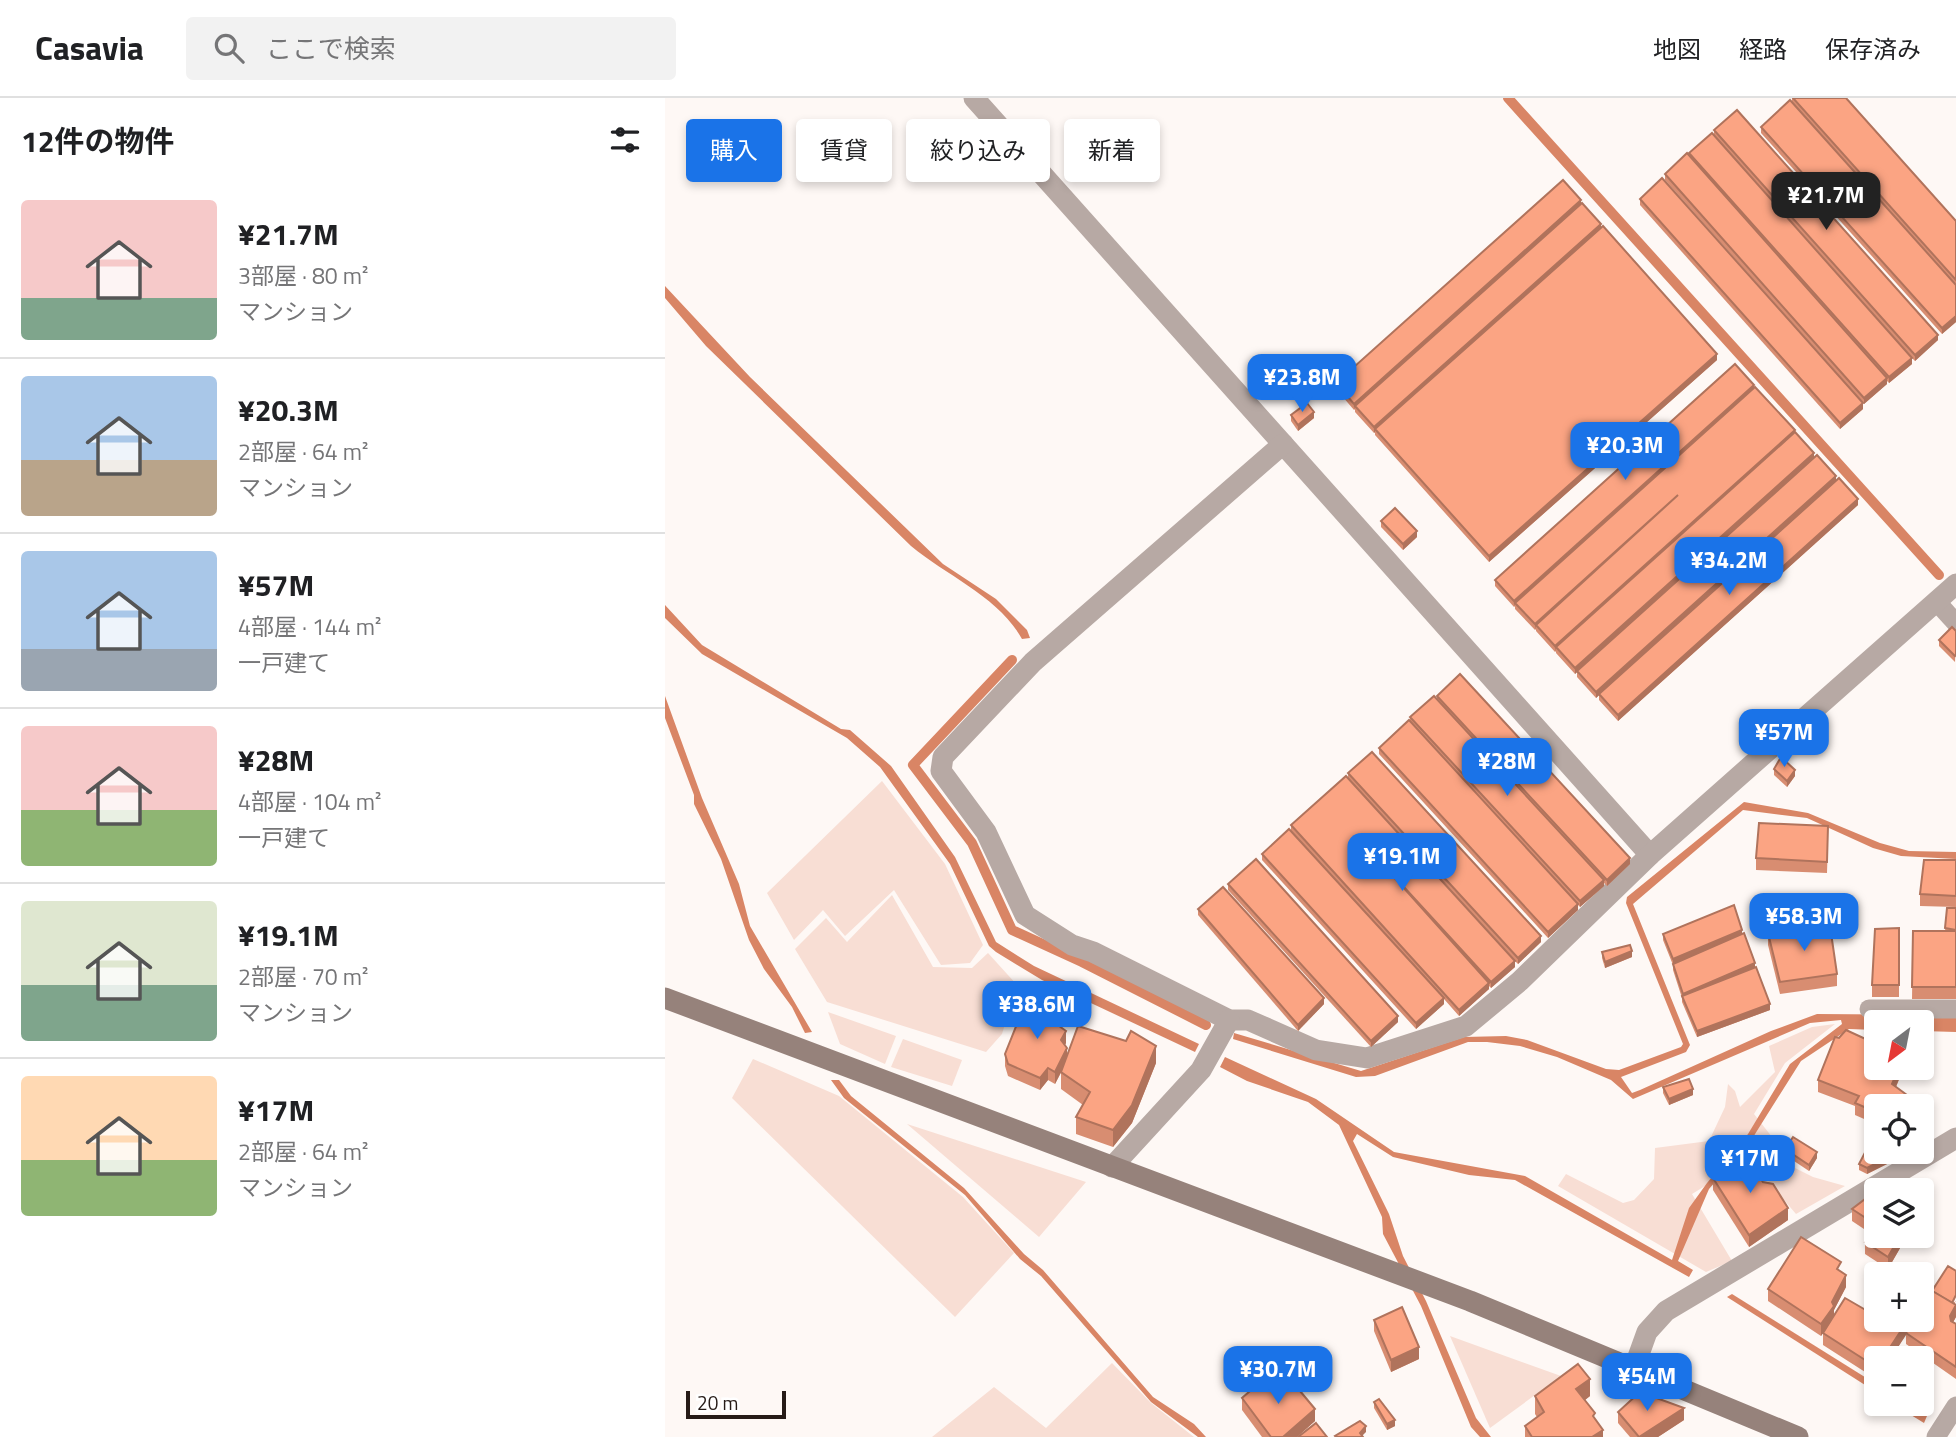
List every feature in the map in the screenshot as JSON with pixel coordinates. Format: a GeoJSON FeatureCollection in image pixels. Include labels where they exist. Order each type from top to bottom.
{"type":"FeatureCollection","features":[{"type":"Feature","properties":{"kind":"street"},"geometry":{"type":"LineString","coordinates":[[974,98],[1650,855]]}},
{"type":"Feature","properties":{"kind":"street"},"geometry":{"type":"LineString","coordinates":[[1283,444],[1033,662],[943,757],[941,771],[986,832],[1025,915],[1072,945],[1093,952],[1229,1020],[1248,1020],[1316,1050],[1367,1058],[1466,1026],[1520,981],[1650,855],[1956,584]]}},
{"type":"Feature","properties":{"kind":"street"},"geometry":{"type":"LineString","coordinates":[[665,999],[1470,1301],[1798,1437]]}},
{"type":"Feature","properties":{"kind":"street"},"geometry":{"type":"LineString","coordinates":[[1112,1167],[1201,1070],[1229,1020]]}},
{"type":"Feature","properties":{"kind":"street"},"geometry":{"type":"LineString","coordinates":[[1634,1368],[1647,1332],[1666,1311],[1956,1138]]}},
{"type":"Feature","properties":{"kind":"lane"},"geometry":{"type":"LineString","coordinates":[[1936,601],[1956,623]]}},
{"type":"Feature","properties":{"kind":"lane"},"geometry":{"type":"LineString","coordinates":[[1870,1009],[1956,1009]]}},
{"type":"Feature","properties":{"kind":"lane"},"geometry":{"type":"LineString","coordinates":[[1936,1437],[1956,1406]]}},
{"type":"Feature","properties":{"kind":"shaded area"},"geometry":{"type":"Polygon","coordinates":[[[665,286],[750,377],[943,564],[996,599],[1027,630],[1030,638],[1022,639],[1012,624],[986,599],[911,546],[706,346],[665,298],[665,286]]]}},
{"type":"Feature","properties":{"kind":"shaded area"},"geometry":{"type":"Polygon","coordinates":[[[665,605],[702,645],[841,729],[850,730],[891,766],[955,857],[996,942],[1034,966],[1199,1044],[1195,1052],[1042,980],[996,952],[989,946],[950,864],[880,767],[847,738],[702,654],[665,618],[665,605]]]}},
{"type":"Feature","properties":{"kind":"shaded area"},"geometry":{"type":"Polygon","coordinates":[[[665,696],[702,798],[739,884],[750,926],[812,1032],[805,1033],[792,1007],[764,969],[749,940],[721,859],[694,804],[694,795],[665,718],[665,696]]]}},
{"type":"Feature","properties":{"kind":"shaded area"},"geometry":{"type":"Polygon","coordinates":[[[882,781],[945,864],[983,945],[970,963],[941,965],[894,890],[845,936],[823,910],[794,940],[767,893],[882,781]]]}},
{"type":"Feature","properties":{"kind":"shaded area"},"geometry":{"type":"Polygon","coordinates":[[[1744,802],[1808,813],[1880,843],[1909,851],[1956,852],[1956,859],[1901,856],[1873,848],[1807,818],[1743,810],[1633,904],[1690,1045],[1686,1052],[1621,1077],[1632,1093],[1771,1031],[1817,1014],[1864,1014],[1864,1030],[1849,1029],[1801,1061],[1750,1142],[1709,1189],[1678,1261],[1693,1270],[1689,1277],[1515,1180],[1469,1175],[1393,1157],[1357,1134],[1353,1141],[1389,1214],[1403,1256],[1426,1301],[1476,1418],[1491,1437],[1480,1437],[1471,1427],[1421,1306],[1383,1234],[1382,1217],[1339,1125],[1308,1102],[1247,1081],[1220,1067],[1225,1057],[1316,1099],[1394,1152],[1525,1176],[1672,1260],[1689,1208],[1748,1134],[1790,1064],[1842,1024],[1841,1020],[1810,1023],[1633,1099],[1611,1080],[1557,1057],[1520,1046],[1468,1042],[1375,1076],[1356,1077],[1233,1039],[1234,1033],[1361,1071],[1464,1037],[1506,1036],[1527,1040],[1606,1069],[1619,1070],[1683,1044],[1626,903],[1627,897],[1744,802]]]}},
{"type":"Feature","properties":{"kind":"shaded area"},"geometry":{"type":"Polygon","coordinates":[[[892,895],[933,967],[972,968],[988,953],[1017,985],[1002,1034],[986,1052],[827,1002],[795,949],[826,918],[847,942],[892,895]]]}},
{"type":"Feature","properties":{"kind":"shaded area"},"geometry":{"type":"Polygon","coordinates":[[[828,1012],[896,1036],[885,1064],[840,1044],[828,1012]]]}},
{"type":"Feature","properties":{"kind":"shaded area"},"geometry":{"type":"Polygon","coordinates":[[[1934,1015],[1956,1015],[1956,1032],[1934,1031],[1934,1015]]]}},
{"type":"Feature","properties":{"kind":"shaded area"},"geometry":{"type":"Polygon","coordinates":[[[1835,1024],[1785,1063],[1754,1114],[1772,1137],[1783,1162],[1813,1177],[1845,1186],[1796,1214],[1749,1159],[1692,1194],[1732,1261],[1706,1272],[1558,1186],[1566,1174],[1623,1203],[1634,1200],[1654,1179],[1655,1148],[1709,1141],[1725,1107],[1728,1084],[1735,1091],[1740,1107],[1775,1072],[1769,1046],[1812,1027],[1835,1024]]]}},
{"type":"Feature","properties":{"kind":"shaded area"},"geometry":{"type":"Polygon","coordinates":[[[903,1039],[962,1060],[952,1086],[891,1067],[903,1039]]]}},
{"type":"Feature","properties":{"kind":"shaded area"},"geometry":{"type":"Polygon","coordinates":[[[753,1059],[839,1096],[963,1197],[1014,1253],[955,1317],[732,1098],[753,1059]]]}},
{"type":"Feature","properties":{"kind":"shaded area"},"geometry":{"type":"Polygon","coordinates":[[[831,1080],[839,1080],[851,1096],[964,1188],[1024,1254],[1043,1270],[1153,1397],[1194,1424],[1206,1437],[1198,1437],[1151,1402],[1041,1276],[1020,1259],[965,1195],[844,1098],[831,1080]]]}},
{"type":"Feature","properties":{"kind":"shaded area"},"geometry":{"type":"Polygon","coordinates":[[[907,1124],[1086,1182],[1039,1237],[907,1124]]]}},
{"type":"Feature","properties":{"kind":"shaded area"},"geometry":{"type":"Polygon","coordinates":[[[1732,1294],[1864,1376],[1864,1384],[1727,1297],[1732,1294]]]}},
{"type":"Feature","properties":{"kind":"shaded area"},"geometry":{"type":"Polygon","coordinates":[[[1450,1336],[1561,1376],[1490,1428],[1450,1336]]]}},
{"type":"Feature","properties":{"kind":"shaded area"},"geometry":{"type":"Polygon","coordinates":[[[1112,1363],[1151,1403],[1194,1437],[932,1437],[994,1387],[1046,1428],[1112,1363]]]}},
{"type":"Feature","properties":{"kind":"shaded area"},"geometry":{"type":"Polygon","coordinates":[[[1913,1416],[1927,1416],[1924,1423],[1913,1416]]]}},
{"type":"Feature","properties":{"kind":"building"},"geometry":{"type":"Polygon","coordinates":[[[1793,98],[1846,98],[1956,221],[1956,280],[1793,98]]]}},
{"type":"Feature","properties":{"kind":"building"},"geometry":{"type":"Polygon","coordinates":[[[1790,100],[1956,285],[1956,316],[1942,328],[1761,127],[1790,100]]]}},
{"type":"Feature","properties":{"kind":"building"},"geometry":{"type":"Polygon","coordinates":[[[1737,110],[1938,335],[1915,355],[1714,130],[1737,110]]]}},
{"type":"Feature","properties":{"kind":"building"},"geometry":{"type":"Polygon","coordinates":[[[1712,133],[1912,358],[1889,377],[1689,153],[1712,133]]]}},
{"type":"Feature","properties":{"kind":"building"},"geometry":{"type":"Polygon","coordinates":[[[1687,153],[1887,378],[1864,398],[1665,174],[1687,153]]]}},
{"type":"Feature","properties":{"kind":"building"},"geometry":{"type":"Polygon","coordinates":[[[1662,178],[1863,403],[1840,423],[1640,199],[1662,178]]]}},
{"type":"Feature","properties":{"kind":"building"},"geometry":{"type":"Polygon","coordinates":[[[1563,180],[1581,200],[1354,404],[1336,383],[1563,180]]]}},
{"type":"Feature","properties":{"kind":"building"},"geometry":{"type":"Polygon","coordinates":[[[1582,203],[1601,224],[1374,427],[1355,406],[1582,203]]]}},
{"type":"Feature","properties":{"kind":"building"},"geometry":{"type":"Polygon","coordinates":[[[1603,226],[1717,354],[1489,556],[1375,429],[1603,226]]]}},
{"type":"Feature","properties":{"kind":"building"},"geometry":{"type":"Polygon","coordinates":[[[1735,364],[1754,385],[1514,601],[1495,580],[1735,364]]]}},
{"type":"Feature","properties":{"kind":"building"},"geometry":{"type":"Polygon","coordinates":[[[1755,387],[1795,430],[1555,646],[1536,625],[1678,495],[1535,624],[1515,603],[1755,387]]]}},
{"type":"Feature","properties":{"kind":"building"},"geometry":{"type":"Polygon","coordinates":[[[1307,403],[1314,412],[1298,425],[1291,415],[1307,403]]]}},
{"type":"Feature","properties":{"kind":"building"},"geometry":{"type":"Polygon","coordinates":[[[1795,432],[1814,453],[1575,668],[1556,647],[1795,432]]]}},
{"type":"Feature","properties":{"kind":"building"},"geometry":{"type":"Polygon","coordinates":[[[1817,455],[1836,476],[1596,692],[1577,671],[1817,455]]]}},
{"type":"Feature","properties":{"kind":"building"},"geometry":{"type":"Polygon","coordinates":[[[1839,478],[1858,499],[1618,715],[1599,694],[1839,478]]]}},
{"type":"Feature","properties":{"kind":"building"},"geometry":{"type":"Polygon","coordinates":[[[1395,508],[1417,531],[1403,544],[1381,521],[1395,508]]]}},
{"type":"Feature","properties":{"kind":"building"},"geometry":{"type":"Polygon","coordinates":[[[1952,627],[1956,631],[1955,656],[1939,640],[1952,627]]]}},
{"type":"Feature","properties":{"kind":"building"},"geometry":{"type":"Polygon","coordinates":[[[1460,674],[1630,858],[1607,880],[1437,696],[1460,674]]]}},
{"type":"Feature","properties":{"kind":"building"},"geometry":{"type":"Polygon","coordinates":[[[1434,696],[1604,880],[1580,901],[1410,717],[1434,696]]]}},
{"type":"Feature","properties":{"kind":"building"},"geometry":{"type":"Polygon","coordinates":[[[1409,720],[1578,904],[1548,932],[1379,748],[1409,720]]]}},
{"type":"Feature","properties":{"kind":"building"},"geometry":{"type":"Polygon","coordinates":[[[1372,752],[1541,936],[1518,958],[1348,773],[1372,752]]]}},
{"type":"Feature","properties":{"kind":"building"},"geometry":{"type":"Polygon","coordinates":[[[1781,757],[1795,770],[1787,781],[1774,769],[1781,757]]]}},
{"type":"Feature","properties":{"kind":"building"},"geometry":{"type":"Polygon","coordinates":[[[1346,776],[1515,961],[1491,982],[1359,838],[1489,983],[1459,1010],[1291,825],[1346,776]]]}},
{"type":"Feature","properties":{"kind":"building"},"geometry":{"type":"Polygon","coordinates":[[[1759,823],[1828,826],[1827,862],[1756,858],[1759,823]]]}},
{"type":"Feature","properties":{"kind":"building"},"geometry":{"type":"Polygon","coordinates":[[[1289,829],[1444,998],[1416,1023],[1262,854],[1289,829]]]}},
{"type":"Feature","properties":{"kind":"building"},"geometry":{"type":"Polygon","coordinates":[[[1256,859],[1398,1016],[1371,1041],[1228,884],[1256,859]]]}},
{"type":"Feature","properties":{"kind":"building"},"geometry":{"type":"Polygon","coordinates":[[[1924,860],[1956,860],[1956,896],[1920,894],[1924,860]]]}},
{"type":"Feature","properties":{"kind":"building"},"geometry":{"type":"Polygon","coordinates":[[[1223,887],[1324,998],[1298,1025],[1198,909],[1223,887]]]}},
{"type":"Feature","properties":{"kind":"building"},"geometry":{"type":"Polygon","coordinates":[[[1734,905],[1742,930],[1673,959],[1663,934],[1734,905]]]}},
{"type":"Feature","properties":{"kind":"building"},"geometry":{"type":"Polygon","coordinates":[[[1947,908],[1956,908],[1956,930],[1945,928],[1947,908]]]}},
{"type":"Feature","properties":{"kind":"building"},"geometry":{"type":"Polygon","coordinates":[[[1830,926],[1837,974],[1780,982],[1768,933],[1830,926]]]}},
{"type":"Feature","properties":{"kind":"building"},"geometry":{"type":"Polygon","coordinates":[[[1899,928],[1899,985],[1872,985],[1875,929],[1899,928]]]}},
{"type":"Feature","properties":{"kind":"building"},"geometry":{"type":"Polygon","coordinates":[[[1913,931],[1956,931],[1956,987],[1912,987],[1913,931]]]}},
{"type":"Feature","properties":{"kind":"building"},"geometry":{"type":"Polygon","coordinates":[[[1744,933],[1755,963],[1683,994],[1673,964],[1744,933]]]}},
{"type":"Feature","properties":{"kind":"building"},"geometry":{"type":"Polygon","coordinates":[[[1630,945],[1632,951],[1605,962],[1602,952],[1630,945]]]}},
{"type":"Feature","properties":{"kind":"building"},"geometry":{"type":"Polygon","coordinates":[[[1756,967],[1770,1004],[1697,1031],[1682,996],[1756,967]]]}},
{"type":"Feature","properties":{"kind":"building"},"geometry":{"type":"Polygon","coordinates":[[[1027,999],[1060,1011],[1055,1023],[1066,1031],[1061,1040],[1067,1048],[1055,1072],[1048,1068],[1040,1078],[1008,1064],[1005,1054],[1027,999]]]}},
{"type":"Feature","properties":{"kind":"building"},"geometry":{"type":"Polygon","coordinates":[[[1078,1026],[1126,1041],[1131,1031],[1156,1046],[1132,1105],[1113,1130],[1076,1117],[1090,1092],[1061,1072],[1078,1026]]]}},
{"type":"Feature","properties":{"kind":"building"},"geometry":{"type":"Polygon","coordinates":[[[1846,1030],[1864,1038],[1864,1080],[1894,1080],[1892,1084],[1906,1094],[1864,1094],[1864,1107],[1855,1103],[1859,1096],[1818,1080],[1835,1037],[1839,1038],[1846,1030]]]}},
{"type":"Feature","properties":{"kind":"building"},"geometry":{"type":"Polygon","coordinates":[[[1689,1079],[1693,1089],[1669,1099],[1663,1087],[1689,1079]]]}},
{"type":"Feature","properties":{"kind":"building"},"geometry":{"type":"Polygon","coordinates":[[[1793,1137],[1817,1152],[1809,1165],[1785,1149],[1793,1137]]]}},
{"type":"Feature","properties":{"kind":"building"},"geometry":{"type":"Polygon","coordinates":[[[1864,1154],[1864,1164],[1875,1164],[1867,1168],[1859,1164],[1864,1154]]]}},
{"type":"Feature","properties":{"kind":"building"},"geometry":{"type":"Polygon","coordinates":[[[1746,1156],[1763,1182],[1773,1184],[1788,1208],[1749,1235],[1713,1178],[1746,1156]]]}},
{"type":"Feature","properties":{"kind":"building"},"geometry":{"type":"Polygon","coordinates":[[[1864,1200],[1864,1217],[1852,1209],[1864,1200]]]}},
{"type":"Feature","properties":{"kind":"building"},"geometry":{"type":"Polygon","coordinates":[[[1801,1237],[1841,1262],[1837,1269],[1846,1275],[1832,1302],[1834,1306],[1821,1324],[1768,1289],[1801,1237]]]}},
{"type":"Feature","properties":{"kind":"building"},"geometry":{"type":"Polygon","coordinates":[[[1874,1248],[1893,1248],[1888,1257],[1874,1248]]]}},
{"type":"Feature","properties":{"kind":"building"},"geometry":{"type":"Polygon","coordinates":[[[1948,1266],[1956,1271],[1956,1295],[1952,1303],[1934,1292],[1948,1266]]]}},
{"type":"Feature","properties":{"kind":"building"},"geometry":{"type":"Polygon","coordinates":[[[1934,1292],[1956,1305],[1950,1316],[1951,1321],[1956,1324],[1956,1367],[1934,1352],[1934,1346],[1925,1346],[1906,1333],[1934,1332],[1934,1292]]]}},
{"type":"Feature","properties":{"kind":"building"},"geometry":{"type":"Polygon","coordinates":[[[1845,1298],[1864,1309],[1864,1332],[1900,1332],[1891,1346],[1864,1346],[1864,1359],[1823,1333],[1845,1298]]]}},
{"type":"Feature","properties":{"kind":"building"},"geometry":{"type":"Polygon","coordinates":[[[1402,1307],[1419,1347],[1391,1360],[1374,1320],[1402,1307]]]}},
{"type":"Feature","properties":{"kind":"building"},"geometry":{"type":"Polygon","coordinates":[[[1578,1364],[1590,1379],[1576,1389],[1595,1413],[1593,1416],[1603,1430],[1592,1437],[1532,1437],[1525,1426],[1544,1412],[1535,1396],[1578,1364]]]}},
{"type":"Feature","properties":{"kind":"building"},"geometry":{"type":"Polygon","coordinates":[[[1271,1373],[1285,1386],[1290,1379],[1315,1409],[1283,1437],[1271,1437],[1242,1398],[1271,1373]]]}},
{"type":"Feature","properties":{"kind":"building"},"geometry":{"type":"Polygon","coordinates":[[[1640,1392],[1684,1408],[1639,1437],[1618,1412],[1640,1392]]]}},
{"type":"Feature","properties":{"kind":"building"},"geometry":{"type":"Polygon","coordinates":[[[1379,1399],[1395,1420],[1387,1424],[1374,1402],[1379,1399]]]}},
{"type":"Feature","properties":{"kind":"building"},"geometry":{"type":"Polygon","coordinates":[[[1360,1421],[1366,1426],[1360,1433],[1363,1437],[1335,1436],[1360,1421]]]}},
{"type":"Feature","properties":{"kind":"building"},"geometry":{"type":"Polygon","coordinates":[[[1316,1423],[1327,1437],[1298,1437],[1316,1423]]]}},
{"type":"Feature","properties":{"kind":"waterway"},"geometry":{"type":"LineString","coordinates":[[1508,98],[1939,575]]}},
{"type":"Feature","properties":{"kind":"waterway"},"geometry":{"type":"LineString","coordinates":[[1012,660],[913,765],[972,843],[1012,930],[1206,1025]]}}]}
